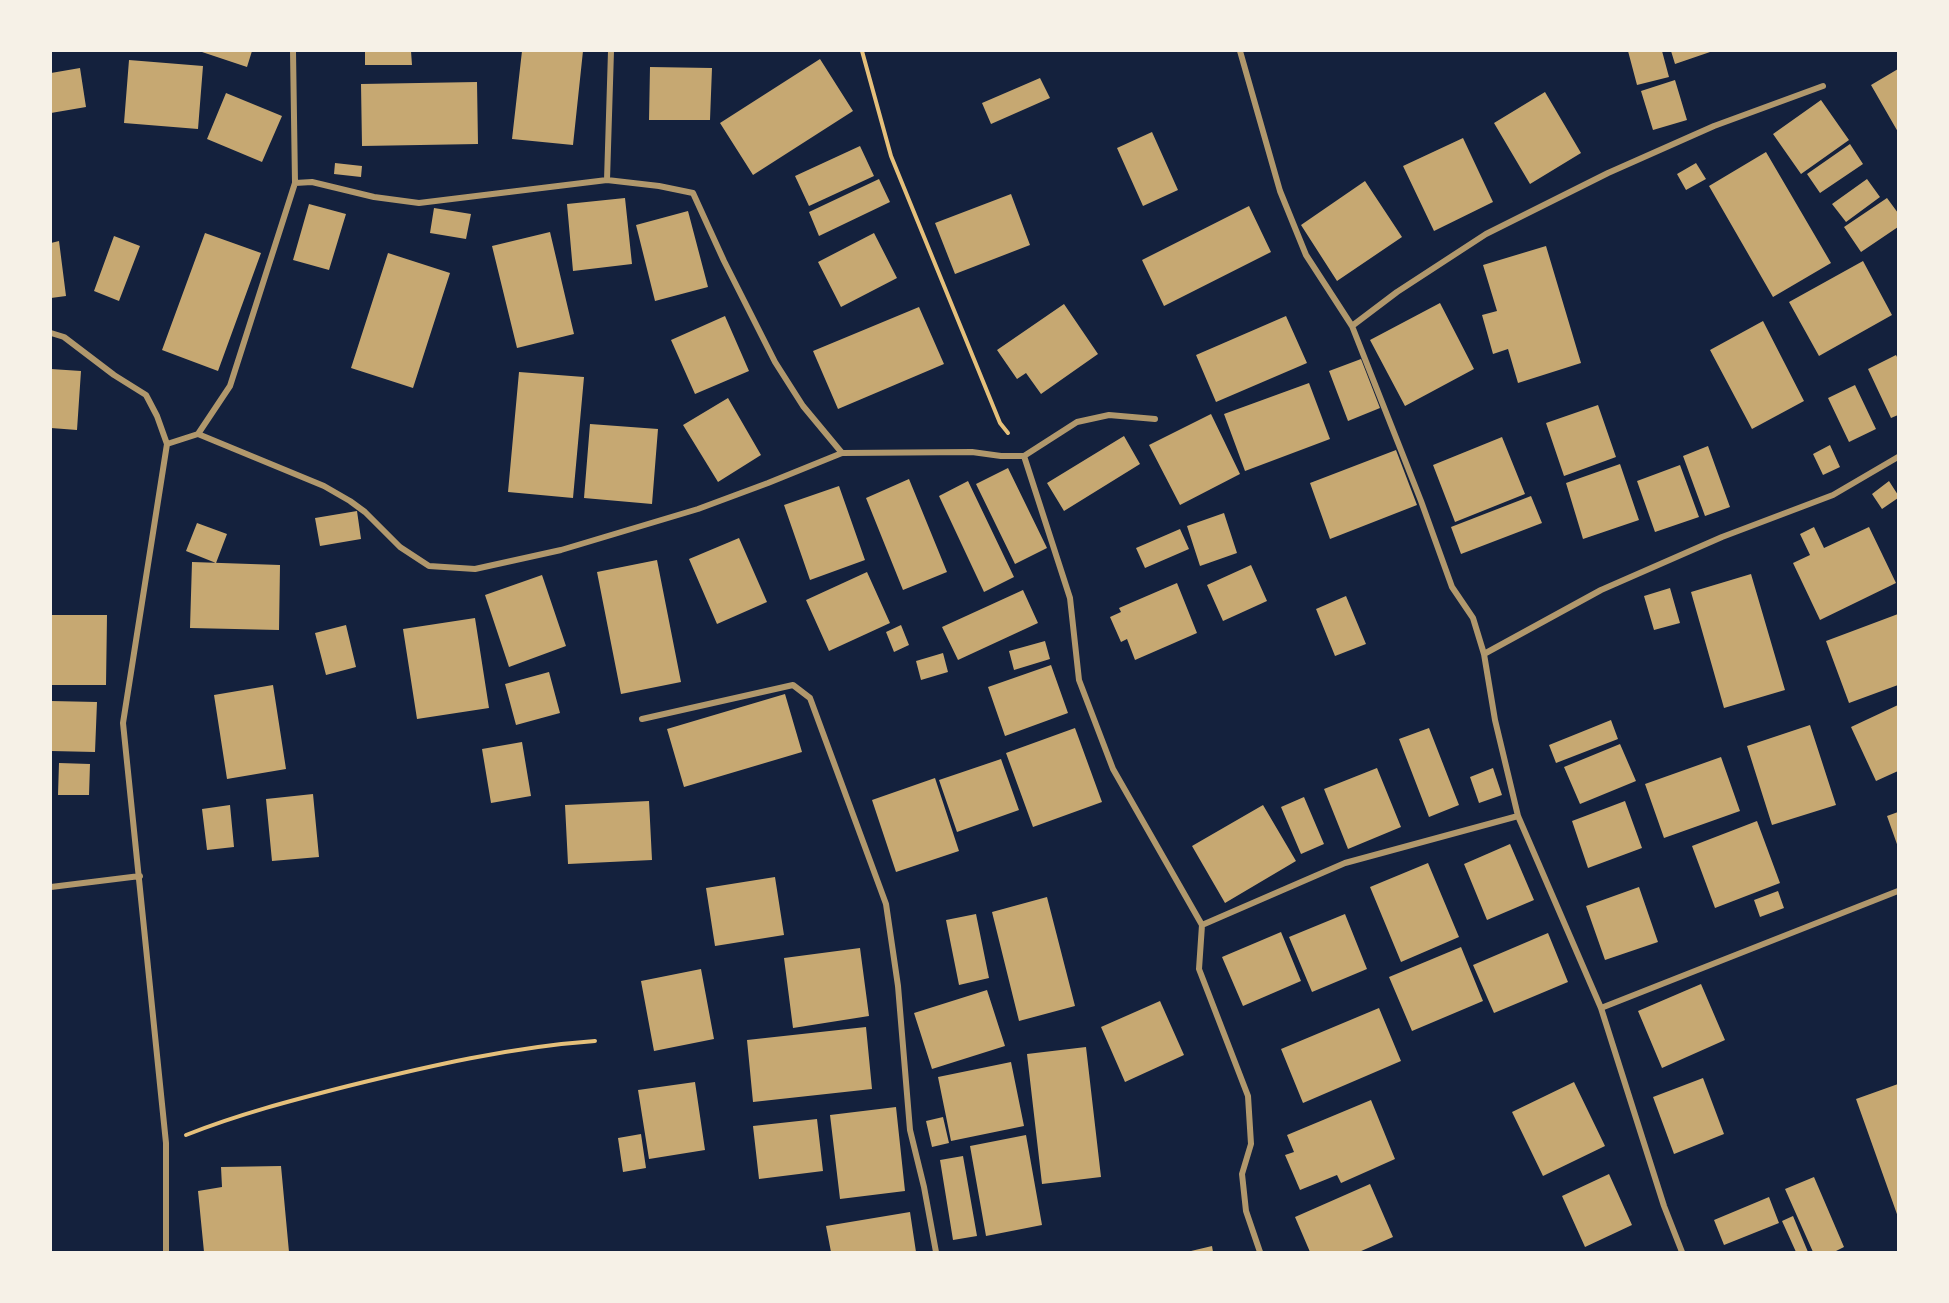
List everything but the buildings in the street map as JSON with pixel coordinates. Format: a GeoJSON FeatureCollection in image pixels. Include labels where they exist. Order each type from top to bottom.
{"type":"FeatureCollection","features":[{"type":"Feature","properties":{"kind":"street"},"geometry":{"type":"LineString","coordinates":[[167,444],[198,434],[230,386],[295,183],[293,51]]}},
{"type":"Feature","properties":{"kind":"street"},"geometry":{"type":"LineString","coordinates":[[607,180],[611,51]]}},
{"type":"Feature","properties":{"kind":"street"},"geometry":{"type":"LineString","coordinates":[[1240,51],[1280,191],[1306,255],[1352,326],[1421,501],[1452,587],[1473,618],[1484,654],[1495,720],[1518,816],[1601,1008],[1664,1206],[1682,1252]]}},
{"type":"Feature","properties":{"kind":"street"},"geometry":{"type":"LineString","coordinates":[[1352,326],[1397,292],[1496,229],[1608,173],[1714,126],[1823,86]]}},
{"type":"Feature","properties":{"kind":"street"},"geometry":{"type":"LineString","coordinates":[[295,183],[312,182],[374,197],[419,203],[607,180],[659,186],[693,193],[775,362],[803,406],[842,453]]}},
{"type":"Feature","properties":{"kind":"street"},"geometry":{"type":"LineString","coordinates":[[51,333],[64,338],[114,375],[146,395],[157,416],[167,444],[123,723],[166,1143],[166,1252]]}},
{"type":"Feature","properties":{"kind":"street"},"geometry":{"type":"LineString","coordinates":[[198,434],[324,486],[365,512],[400,547],[429,566],[476,569],[561,550],[698,509],[842,453],[972,452],[1024,456],[1077,422],[1109,415],[1155,419]]}},
{"type":"Feature","properties":{"kind":"street"},"geometry":{"type":"LineString","coordinates":[[1024,456],[1070,598],[1079,680],[1113,769],[1202,925],[1200,969],[1248,1096],[1251,1144],[1242,1174],[1246,1211],[1260,1252]]}},
{"type":"Feature","properties":{"kind":"street"},"geometry":{"type":"LineString","coordinates":[[1484,654],[1601,590],[1722,537],[1833,495],[1898,457]]}},
{"type":"Feature","properties":{"kind":"street"},"geometry":{"type":"LineString","coordinates":[[642,719],[794,685],[810,698],[886,904],[898,986],[910,1130],[924,1187],[936,1252]]}},
{"type":"Feature","properties":{"kind":"street"},"geometry":{"type":"LineString","coordinates":[[1202,925],[1345,863],[1518,816]]}},
{"type":"Feature","properties":{"kind":"street"},"geometry":{"type":"LineString","coordinates":[[51,887],[140,876]]}},
{"type":"Feature","properties":{"kind":"street"},"geometry":{"type":"LineString","coordinates":[[1601,1008],[1898,891]]}},
{"type":"Feature","properties":{"kind":"path"},"geometry":{"type":"LineString","coordinates":[[862,51],[891,156],[1000,423],[1024,456]]}},
{"type":"Feature","properties":{"kind":"path"},"geometry":{"type":"LineString","coordinates":[[166,1143],[213,1125],[281,1104],[404,1072],[498,1052],[595,1041]]}}]}
